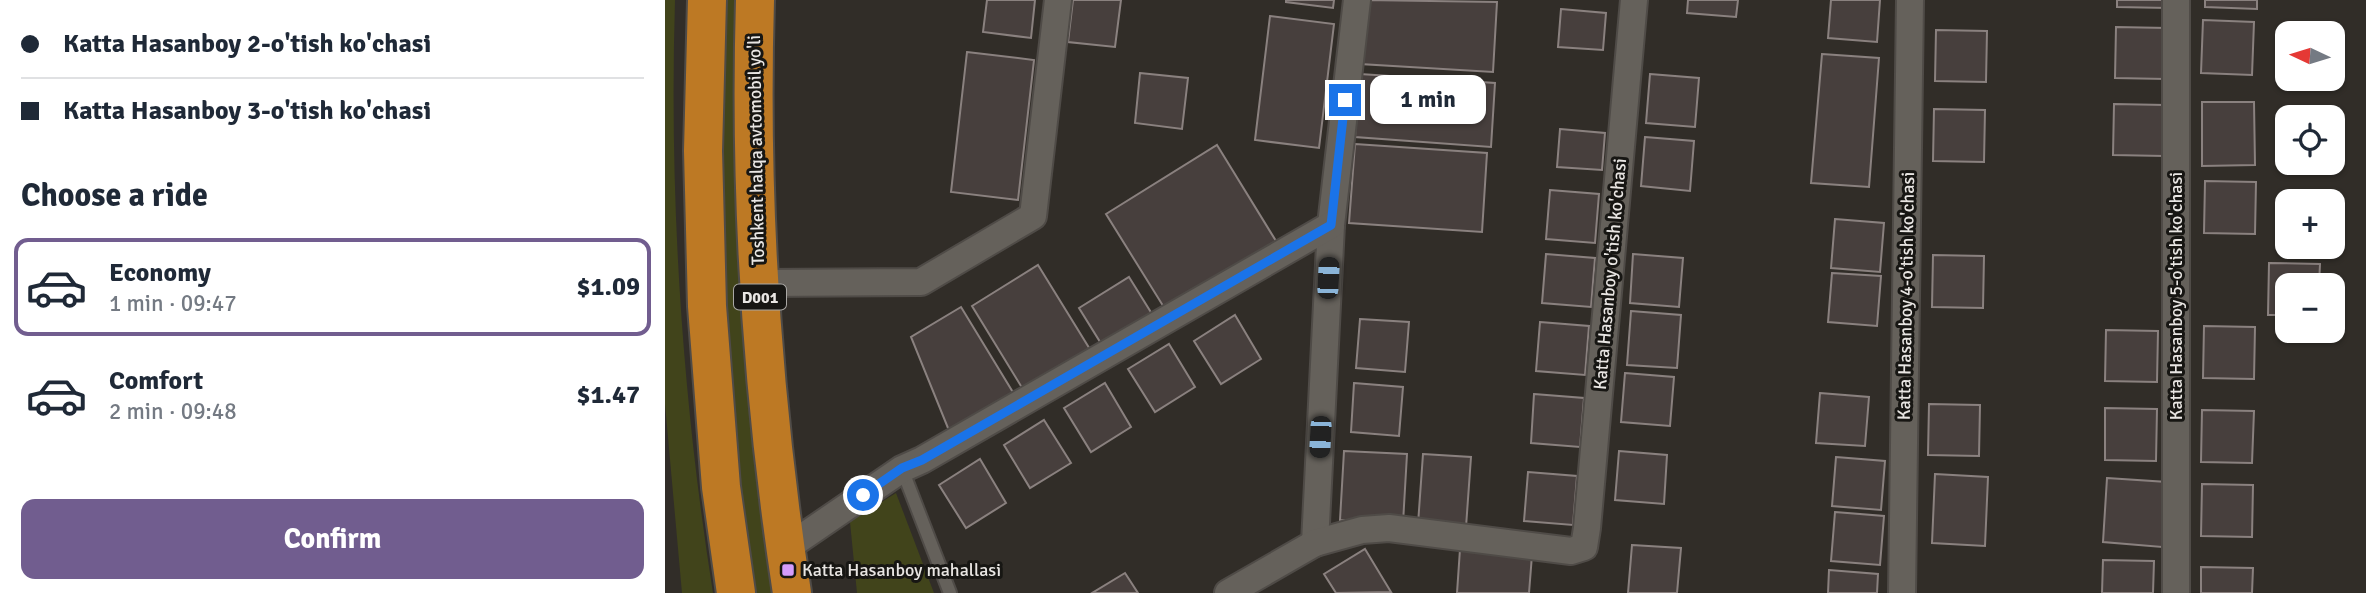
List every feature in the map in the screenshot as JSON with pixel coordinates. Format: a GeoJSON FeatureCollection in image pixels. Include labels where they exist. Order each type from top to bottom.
{"type":"FeatureCollection","features":[{"type":"Feature","properties":{"kind":"highway","name":"D001"},"geometry":{"type":"LineString","coordinates":[[707,0],[703,151],[707,306],[721,487],[736,593]]}},
{"type":"Feature","properties":{"kind":"highway","name":"Toshkent halqa avtomobil yo'li"},"geometry":{"type":"LineString","coordinates":[[755,0],[753,145],[759,283],[774,469],[792,593]]}},
{"type":"Feature","properties":{"kind":"street"},"geometry":{"type":"LineString","coordinates":[[759,283],[921,282],[1033,216],[1058,0]]}},
{"type":"Feature","properties":{"kind":"street"},"geometry":{"type":"LineString","coordinates":[[1228,593],[1315,543],[1331,225],[1356,0]]}},
{"type":"Feature","properties":{"kind":"street","name":"Katta Hasanboy o'tish ko'chasi"},"geometry":{"type":"LineString","coordinates":[[1315,543],[1362,530],[1389,528],[1571,551],[1584,547],[1635,0]]}},
{"type":"Feature","properties":{"kind":"street","name":"Katta Hasanboy 4-o'tish ko'chasi"},"geometry":{"type":"LineString","coordinates":[[1902,593],[1910,0]]}},
{"type":"Feature","properties":{"kind":"street","name":"Katta Hasanboy 5-o'tish ko'chasi"},"geometry":{"type":"LineString","coordinates":[[2176,0],[2176,593]]}},
{"type":"Feature","properties":{"kind":"street"},"geometry":{"type":"LineString","coordinates":[[785,549],[902,468],[934,454],[1331,225]]}},
{"type":"Feature","properties":{"kind":"lane"},"geometry":{"type":"LineString","coordinates":[[902,468],[950,593]]}},
{"type":"Feature","properties":{"kind":"green space"},"geometry":{"type":"Polygon","coordinates":[[[665,0],[675,0],[674,148],[680,297],[693,446],[713,593],[682,593],[665,404],[665,0]]]}},
{"type":"Feature","properties":{"kind":"green space"},"geometry":{"type":"Polygon","coordinates":[[[720,0],[736,0],[734,149],[740,298],[753,446],[772,593],[755,593],[737,469],[721,278],[720,0]]]}},
{"type":"Feature","properties":{"kind":"green space"},"geometry":{"type":"Polygon","coordinates":[[[896,493],[934,593],[857,593],[850,522],[896,493]]]}},
{"type":"Feature","properties":{"kind":"building"},"geometry":{"type":"Polygon","coordinates":[[[987,0],[1035,0],[1031,38],[983,32],[987,0]]]}},
{"type":"Feature","properties":{"kind":"building"},"geometry":{"type":"Polygon","coordinates":[[[1073,0],[1121,0],[1115,47],[1068,42],[1073,0]]]}},
{"type":"Feature","properties":{"kind":"building"},"geometry":{"type":"Polygon","coordinates":[[[1286,0],[1334,0],[1333,8],[1286,0]]]}},
{"type":"Feature","properties":{"kind":"building"},"geometry":{"type":"Polygon","coordinates":[[[1364,0],[1497,2],[1493,72],[1360,64],[1364,0]]]}},
{"type":"Feature","properties":{"kind":"building"},"geometry":{"type":"Polygon","coordinates":[[[1688,0],[1738,0],[1736,17],[1687,13],[1688,0]]]}},
{"type":"Feature","properties":{"kind":"building"},"geometry":{"type":"Polygon","coordinates":[[[1831,0],[1880,0],[1877,42],[1828,38],[1831,0]]]}},
{"type":"Feature","properties":{"kind":"building"},"geometry":{"type":"Polygon","coordinates":[[[2117,0],[2168,0],[2168,8],[2117,7],[2117,0]]]}},
{"type":"Feature","properties":{"kind":"building"},"geometry":{"type":"Polygon","coordinates":[[[2205,0],[2257,0],[2257,9],[2205,7],[2205,0]]]}},
{"type":"Feature","properties":{"kind":"building"},"geometry":{"type":"Polygon","coordinates":[[[1561,9],[1606,13],[1603,50],[1558,47],[1561,9]]]}},
{"type":"Feature","properties":{"kind":"building"},"geometry":{"type":"Polygon","coordinates":[[[1270,16],[1334,24],[1319,148],[1255,140],[1270,16]]]}},
{"type":"Feature","properties":{"kind":"building"},"geometry":{"type":"Polygon","coordinates":[[[2203,20],[2254,22],[2252,75],[2201,73],[2203,20]]]}},
{"type":"Feature","properties":{"kind":"building"},"geometry":{"type":"Polygon","coordinates":[[[2116,27],[2167,28],[2166,79],[2115,78],[2116,27]]]}},
{"type":"Feature","properties":{"kind":"building"},"geometry":{"type":"Polygon","coordinates":[[[1936,30],[1987,31],[1986,82],[1935,81],[1936,30]]]}},
{"type":"Feature","properties":{"kind":"building"},"geometry":{"type":"Polygon","coordinates":[[[967,52],[1034,60],[1018,200],[951,192],[967,52]]]}},
{"type":"Feature","properties":{"kind":"building"},"geometry":{"type":"Polygon","coordinates":[[[1822,54],[1879,58],[1869,187],[1811,183],[1822,54]]]}},
{"type":"Feature","properties":{"kind":"building"},"geometry":{"type":"Polygon","coordinates":[[[1140,73],[1188,78],[1182,129],[1135,123],[1140,73]]]}},
{"type":"Feature","properties":{"kind":"building"},"geometry":{"type":"Polygon","coordinates":[[[1360,74],[1495,83],[1491,147],[1355,137],[1360,74]]]}},
{"type":"Feature","properties":{"kind":"building"},"geometry":{"type":"Polygon","coordinates":[[[1650,74],[1699,78],[1695,127],[1646,123],[1650,74]]]}},
{"type":"Feature","properties":{"kind":"building"},"geometry":{"type":"Polygon","coordinates":[[[2202,102],[2254,102],[2255,165],[2202,166],[2202,102]]]}},
{"type":"Feature","properties":{"kind":"building"},"geometry":{"type":"Polygon","coordinates":[[[2114,104],[2165,105],[2164,156],[2113,155],[2114,104]]]}},
{"type":"Feature","properties":{"kind":"building"},"geometry":{"type":"Polygon","coordinates":[[[1934,109],[1985,110],[1984,162],[1933,161],[1934,109]]]}},
{"type":"Feature","properties":{"kind":"building"},"geometry":{"type":"Polygon","coordinates":[[[1560,129],[1605,133],[1602,170],[1557,167],[1560,129]]]}},
{"type":"Feature","properties":{"kind":"building"},"geometry":{"type":"Polygon","coordinates":[[[1645,137],[1694,141],[1690,191],[1641,186],[1645,137]]]}},
{"type":"Feature","properties":{"kind":"building"},"geometry":{"type":"Polygon","coordinates":[[[1355,144],[1487,153],[1482,232],[1349,223],[1355,144]]]}},
{"type":"Feature","properties":{"kind":"building"},"geometry":{"type":"Polygon","coordinates":[[[1217,145],[1276,241],[1165,309],[1106,214],[1217,145]]]}},
{"type":"Feature","properties":{"kind":"building"},"geometry":{"type":"Polygon","coordinates":[[[2205,181],[2256,182],[2255,234],[2204,233],[2205,181]]]}},
{"type":"Feature","properties":{"kind":"building"},"geometry":{"type":"Polygon","coordinates":[[[1550,190],[1599,194],[1595,243],[1546,239],[1550,190]]]}},
{"type":"Feature","properties":{"kind":"building"},"geometry":{"type":"Polygon","coordinates":[[[1835,219],[1884,223],[1880,272],[1831,268],[1835,219]]]}},
{"type":"Feature","properties":{"kind":"building"},"geometry":{"type":"Polygon","coordinates":[[[1546,254],[1595,258],[1591,307],[1542,303],[1546,254]]]}},
{"type":"Feature","properties":{"kind":"building"},"geometry":{"type":"Polygon","coordinates":[[[1633,254],[1683,258],[1679,307],[1630,303],[1633,254]]]}},
{"type":"Feature","properties":{"kind":"building"},"geometry":{"type":"Polygon","coordinates":[[[1933,255],[1984,256],[1983,308],[1932,307],[1933,255]]]}},
{"type":"Feature","properties":{"kind":"building"},"geometry":{"type":"Polygon","coordinates":[[[2269,263],[2320,264],[2320,273],[2275,273],[2275,315],[2268,315],[2269,263]]]}},
{"type":"Feature","properties":{"kind":"building"},"geometry":{"type":"Polygon","coordinates":[[[1038,265],[1091,351],[1024,391],[972,306],[1038,265]]]}},
{"type":"Feature","properties":{"kind":"building"},"geometry":{"type":"Polygon","coordinates":[[[1832,273],[1881,276],[1877,326],[1828,322],[1832,273]]]}},
{"type":"Feature","properties":{"kind":"building"},"geometry":{"type":"Polygon","coordinates":[[[1129,277],[1152,314],[1102,345],[1079,308],[1129,277]]]}},
{"type":"Feature","properties":{"kind":"building"},"geometry":{"type":"Polygon","coordinates":[[[961,307],[1014,394],[950,433],[911,337],[961,307]]]}},
{"type":"Feature","properties":{"kind":"building"},"geometry":{"type":"Polygon","coordinates":[[[1631,311],[1681,315],[1677,368],[1627,365],[1631,311]]]}},
{"type":"Feature","properties":{"kind":"building"},"geometry":{"type":"Polygon","coordinates":[[[1235,315],[1261,359],[1221,384],[1194,341],[1235,315]]]}},
{"type":"Feature","properties":{"kind":"building"},"geometry":{"type":"Polygon","coordinates":[[[1360,319],[1409,322],[1405,372],[1356,368],[1360,319]]]}},
{"type":"Feature","properties":{"kind":"building"},"geometry":{"type":"Polygon","coordinates":[[[1540,322],[1589,326],[1585,375],[1536,371],[1540,322]]]}},
{"type":"Feature","properties":{"kind":"building"},"geometry":{"type":"Polygon","coordinates":[[[2204,326],[2255,327],[2254,379],[2203,378],[2204,326]]]}},
{"type":"Feature","properties":{"kind":"building"},"geometry":{"type":"Polygon","coordinates":[[[2106,330],[2158,331],[2157,382],[2105,381],[2106,330]]]}},
{"type":"Feature","properties":{"kind":"building"},"geometry":{"type":"Polygon","coordinates":[[[1169,344],[1195,387],[1155,412],[1128,369],[1169,344]]]}},
{"type":"Feature","properties":{"kind":"building"},"geometry":{"type":"Polygon","coordinates":[[[1625,373],[1674,377],[1670,426],[1621,422],[1625,373]]]}},
{"type":"Feature","properties":{"kind":"building"},"geometry":{"type":"Polygon","coordinates":[[[1105,383],[1131,427],[1091,452],[1064,408],[1105,383]]]}},
{"type":"Feature","properties":{"kind":"building"},"geometry":{"type":"Polygon","coordinates":[[[1354,383],[1403,387],[1399,436],[1351,432],[1354,383]]]}},
{"type":"Feature","properties":{"kind":"building"},"geometry":{"type":"Polygon","coordinates":[[[1820,393],[1869,397],[1865,446],[1816,443],[1820,393]]]}},
{"type":"Feature","properties":{"kind":"building"},"geometry":{"type":"Polygon","coordinates":[[[1534,394],[1584,398],[1580,447],[1531,443],[1534,394]]]}},
{"type":"Feature","properties":{"kind":"building"},"geometry":{"type":"Polygon","coordinates":[[[1929,404],[1980,405],[1979,456],[1928,455],[1929,404]]]}},
{"type":"Feature","properties":{"kind":"building"},"geometry":{"type":"Polygon","coordinates":[[[2105,408],[2157,409],[2156,461],[2105,460],[2105,408]]]}},
{"type":"Feature","properties":{"kind":"building"},"geometry":{"type":"Polygon","coordinates":[[[2202,410],[2254,411],[2252,463],[2201,462],[2202,410]]]}},
{"type":"Feature","properties":{"kind":"building"},"geometry":{"type":"Polygon","coordinates":[[[1044,420],[1071,463],[1030,488],[1004,445],[1044,420]]]}},
{"type":"Feature","properties":{"kind":"building"},"geometry":{"type":"Polygon","coordinates":[[[1344,451],[1407,454],[1403,523],[1340,520],[1344,451]]]}},
{"type":"Feature","properties":{"kind":"building"},"geometry":{"type":"Polygon","coordinates":[[[1619,451],[1667,455],[1664,504],[1615,500],[1619,451]]]}},
{"type":"Feature","properties":{"kind":"building"},"geometry":{"type":"Polygon","coordinates":[[[1423,454],[1471,457],[1466,527],[1418,524],[1423,454]]]}},
{"type":"Feature","properties":{"kind":"building"},"geometry":{"type":"Polygon","coordinates":[[[1836,457],[1885,461],[1881,510],[1832,506],[1836,457]]]}},
{"type":"Feature","properties":{"kind":"building"},"geometry":{"type":"Polygon","coordinates":[[[980,459],[1006,503],[966,528],[939,485],[980,459]]]}},
{"type":"Feature","properties":{"kind":"building"},"geometry":{"type":"Polygon","coordinates":[[[1528,472],[1577,476],[1573,525],[1524,521],[1528,472]]]}},
{"type":"Feature","properties":{"kind":"building"},"geometry":{"type":"Polygon","coordinates":[[[1935,474],[1988,477],[1985,546],[1932,543],[1935,474]]]}},
{"type":"Feature","properties":{"kind":"building"},"geometry":{"type":"Polygon","coordinates":[[[2107,478],[2167,482],[2162,547],[2103,542],[2107,478]]]}},
{"type":"Feature","properties":{"kind":"building"},"geometry":{"type":"Polygon","coordinates":[[[2202,484],[2253,485],[2252,537],[2201,536],[2202,484]]]}},
{"type":"Feature","properties":{"kind":"building"},"geometry":{"type":"Polygon","coordinates":[[[1835,512],[1884,516],[1880,565],[1831,561],[1835,512]]]}},
{"type":"Feature","properties":{"kind":"building"},"geometry":{"type":"Polygon","coordinates":[[[1632,545],[1681,548],[1677,593],[1628,593],[1632,545]]]}},
{"type":"Feature","properties":{"kind":"building"},"geometry":{"type":"Polygon","coordinates":[[[1365,549],[1391,592],[1336,593],[1324,574],[1365,549]]]}},
{"type":"Feature","properties":{"kind":"building"},"geometry":{"type":"Polygon","coordinates":[[[1460,549],[1532,555],[1529,593],[1457,593],[1460,549]]]}},
{"type":"Feature","properties":{"kind":"building"},"geometry":{"type":"Polygon","coordinates":[[[2103,560],[2154,561],[2153,593],[2102,593],[2103,560]]]}},
{"type":"Feature","properties":{"kind":"building"},"geometry":{"type":"Polygon","coordinates":[[[2201,567],[2253,568],[2252,593],[2201,593],[2201,567]]]}},
{"type":"Feature","properties":{"kind":"building"},"geometry":{"type":"Polygon","coordinates":[[[1829,570],[1878,574],[1877,593],[1828,593],[1829,570]]]}},
{"type":"Feature","properties":{"kind":"building"},"geometry":{"type":"Polygon","coordinates":[[[1125,573],[1138,593],[1092,593],[1125,573]]]}},
{"type":"Feature","properties":{"kind":"place","name":"Katta Hasanboy mahallasi"},"geometry":{"type":"Point","coordinates":[788,570]}},
{"type":"Feature","properties":{"kind":"route"},"geometry":{"type":"LineString","coordinates":[[863,495],[902,468],[922,460],[1331,225],[1345,100]]}}]}
